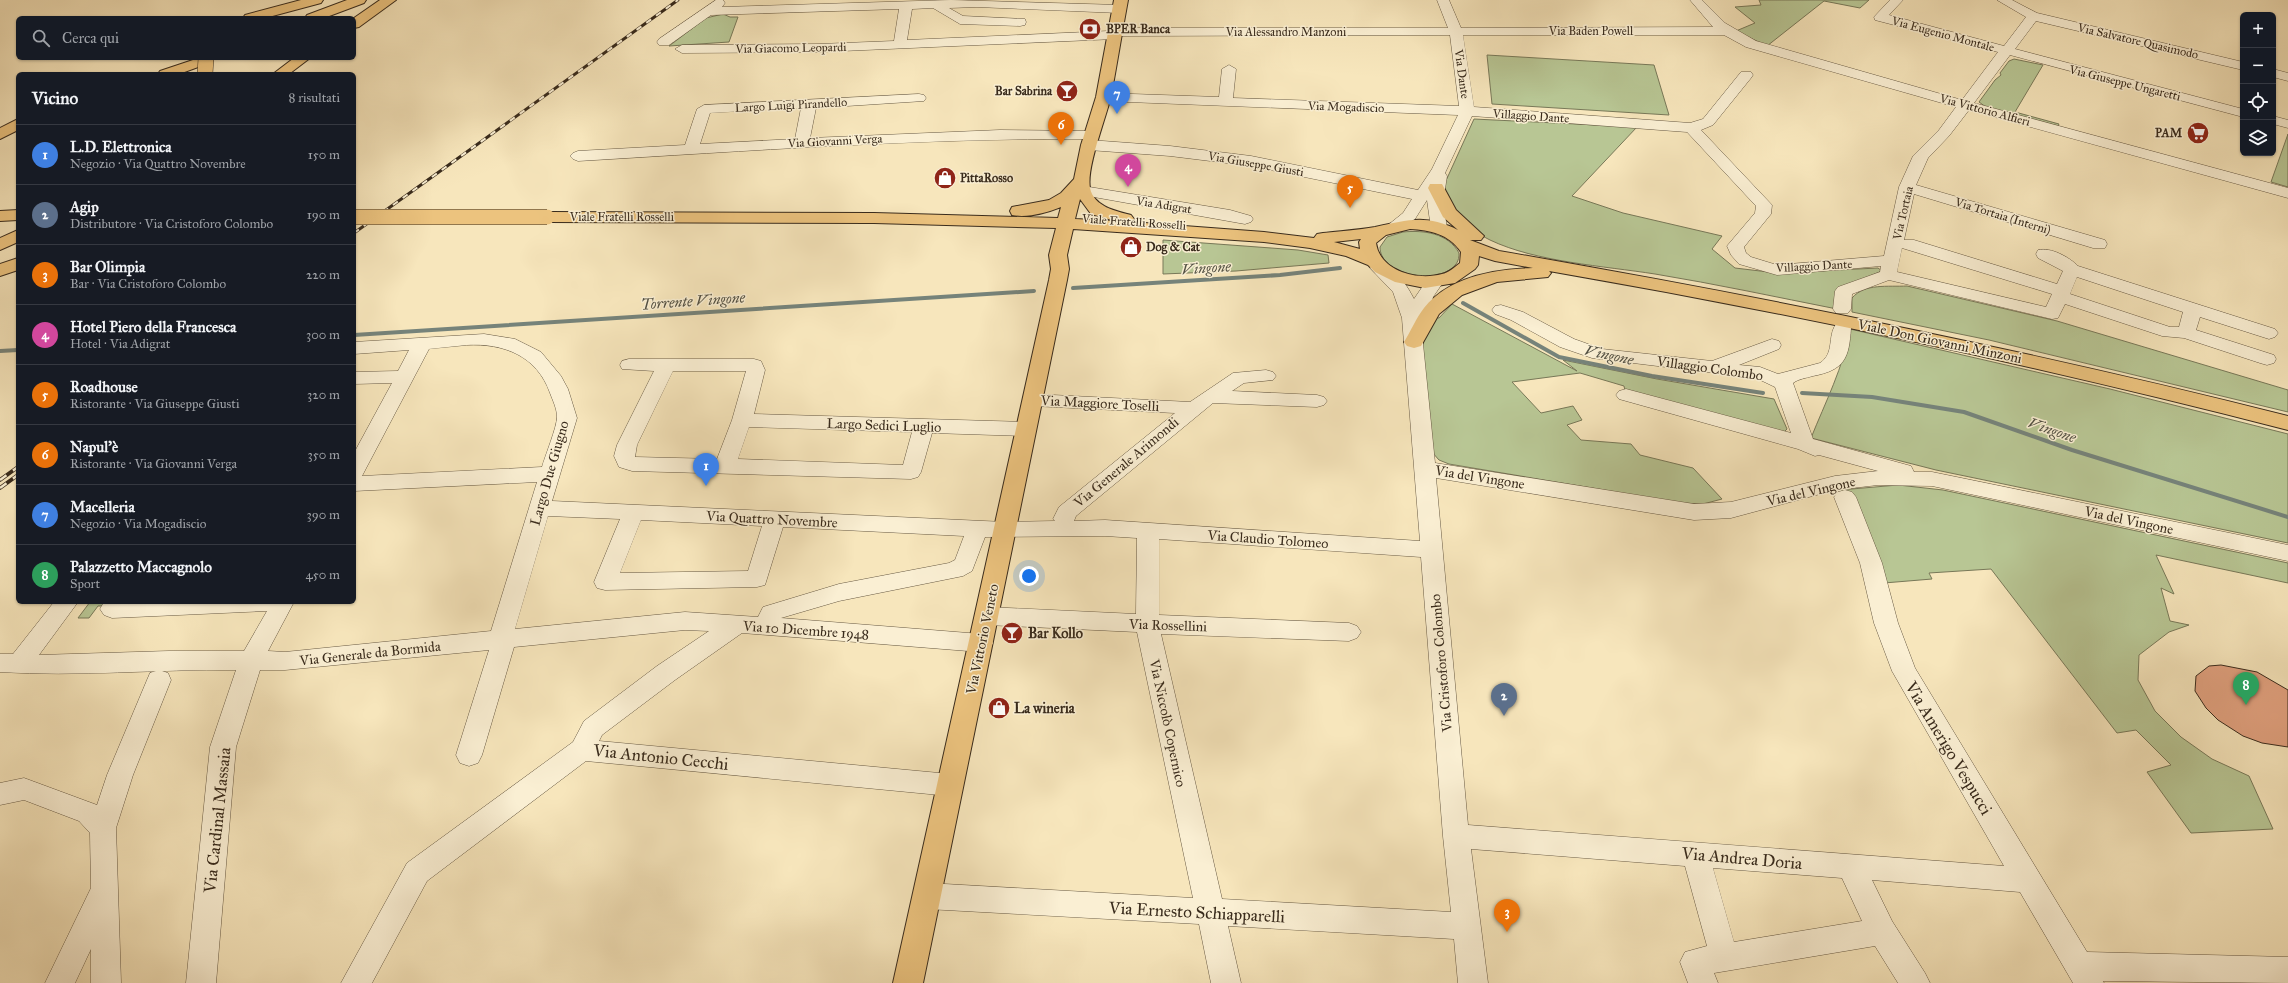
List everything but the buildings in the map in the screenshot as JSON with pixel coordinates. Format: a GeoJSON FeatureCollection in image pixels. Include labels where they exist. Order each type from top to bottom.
{"type":"FeatureCollection","features":[{"type":"Feature","properties":{"kind":"main road"},"geometry":{"type":"LineString","coordinates":[[257,16],[316,0]]}},
{"type":"Feature","properties":{"kind":"main road"},"geometry":{"type":"LineString","coordinates":[[317,16],[359,0]]}},
{"type":"Feature","properties":{"kind":"main road"},"geometry":{"type":"LineString","coordinates":[[356,23],[389,0]]}},
{"type":"Feature","properties":{"kind":"main road"},"geometry":{"type":"LineString","coordinates":[[1065,248],[1090,140],[1103,97],[1120,4]]}},
{"type":"Feature","properties":{"kind":"main road"},"geometry":{"type":"LineString","coordinates":[[283,72],[300,60]]}},
{"type":"Feature","properties":{"kind":"main road"},"geometry":{"type":"LineString","coordinates":[[173,72],[202,65]]}},
{"type":"Feature","properties":{"kind":"main road"},"geometry":{"type":"LineString","coordinates":[[0,122],[16,118]]}},
{"type":"Feature","properties":{"kind":"main road"},"geometry":{"type":"LineString","coordinates":[[0,134],[16,125]]}},
{"type":"Feature","properties":{"kind":"main road"},"geometry":{"type":"LineString","coordinates":[[0,140],[16,133]]}},
{"type":"Feature","properties":{"kind":"main road"},"geometry":{"type":"LineString","coordinates":[[0,140],[16,136]]}},
{"type":"Feature","properties":{"kind":"main road"},"geometry":{"type":"LineString","coordinates":[[997,214],[1054,205],[1065,200],[1079,187]]}},
{"type":"Feature","properties":{"kind":"main road"},"geometry":{"type":"LineString","coordinates":[[1079,187],[1097,210],[1129,223]]}},
{"type":"Feature","properties":{"kind":"main road"},"geometry":{"type":"LineString","coordinates":[[1429,192],[1448,213],[1474,235],[1502,248],[1562,269]]}},
{"type":"Feature","properties":{"kind":"main road","name":"Viale Fratelli Rosselli"},"geometry":{"type":"LineString","coordinates":[[891,219],[950,214],[997,214],[1316,238],[1343,238],[1376,232],[1396,225],[1410,224],[1439,228]]}},
{"type":"Feature","properties":{"kind":"main road","name":"Viale Fratelli Rosselli"},"geometry":{"type":"LineString","coordinates":[[356,217],[1071,220]]}},
{"type":"Feature","properties":{"kind":"main road"},"geometry":{"type":"LineString","coordinates":[[922,219],[983,225],[1035,227],[1051,233],[1065,248]]}},
{"type":"Feature","properties":{"kind":"main road"},"geometry":{"type":"LineString","coordinates":[[1065,248],[1084,236],[1129,223]]}},
{"type":"Feature","properties":{"kind":"main road","name":"Viale Fratelli Rosselli"},"geometry":{"type":"LineString","coordinates":[[1129,223],[1319,244],[1359,254],[1404,279],[1435,281]]}},
{"type":"Feature","properties":{"kind":"main road","name":"Viale Don Giovanni Minzoni"},"geometry":{"type":"LineString","coordinates":[[1439,228],[1455,236],[1467,245],[1495,256],[1562,269],[1749,300],[1955,343],[2186,396],[2288,423]]}},
{"type":"Feature","properties":{"kind":"main road"},"geometry":{"type":"LineString","coordinates":[[1375,264],[1367,252],[1367,245],[1376,232]]}},
{"type":"Feature","properties":{"kind":"main road"},"geometry":{"type":"LineString","coordinates":[[0,245],[16,236]]}},
{"type":"Feature","properties":{"kind":"main road"},"geometry":{"type":"LineString","coordinates":[[1464,271],[1471,259],[1467,245]]}},
{"type":"Feature","properties":{"kind":"main road","name":"Via Vittorio Veneto"},"geometry":{"type":"LineString","coordinates":[[908,983],[1065,248]]}},
{"type":"Feature","properties":{"kind":"main road"},"geometry":{"type":"LineString","coordinates":[[0,271],[16,263]]}},
{"type":"Feature","properties":{"kind":"main road","name":"Viale Don Giovanni Minzoni"},"geometry":{"type":"LineString","coordinates":[[1435,281],[1451,277],[1464,271],[1512,266],[1562,269]]}},
{"type":"Feature","properties":{"kind":"main road"},"geometry":{"type":"LineString","coordinates":[[1414,342],[1431,311],[1460,287],[1498,276],[1562,269]]}},
{"type":"Feature","properties":{"kind":"street"},"geometry":{"type":"LineString","coordinates":[[664,42],[723,0]]}},
{"type":"Feature","properties":{"kind":"street"},"geometry":{"type":"LineString","coordinates":[[1058,0],[1074,7]]}},
{"type":"Feature","properties":{"kind":"street","name":"Via Dante"},"geometry":{"type":"LineString","coordinates":[[1396,225],[1409,216],[1429,192],[1467,111],[1456,31],[1443,0]]}},
{"type":"Feature","properties":{"kind":"street","name":"Via Vittorio Alfieri"},"geometry":{"type":"LineString","coordinates":[[1696,0],[1704,12],[1726,31],[1751,44],[1965,105],[2288,193]]}},
{"type":"Feature","properties":{"kind":"street","name":"Via Eugenio Montale"},"geometry":{"type":"LineString","coordinates":[[1897,0],[1880,17],[2006,52]]}},
{"type":"Feature","properties":{"kind":"street"},"geometry":{"type":"LineString","coordinates":[[2003,0],[2033,16]]}},
{"type":"Feature","properties":{"kind":"street"},"geometry":{"type":"LineString","coordinates":[[709,11],[935,4],[1005,3],[1074,7],[1120,4]]}},
{"type":"Feature","properties":{"kind":"street"},"geometry":{"type":"LineString","coordinates":[[935,4],[960,20],[1020,22]]}},
{"type":"Feature","properties":{"kind":"street"},"geometry":{"type":"LineString","coordinates":[[900,45],[906,5]]}},
{"type":"Feature","properties":{"kind":"street","name":"Via Tortaia"},"geometry":{"type":"LineString","coordinates":[[1890,267],[1907,187],[1921,156],[1944,133],[2033,16]]}},
{"type":"Feature","properties":{"kind":"street","name":"Via Salvatore Quasimodo"},"geometry":{"type":"LineString","coordinates":[[2033,16],[2240,65]]}},
{"type":"Feature","properties":{"kind":"street","name":"Via Baden Powell"},"geometry":{"type":"LineString","coordinates":[[1456,31],[1726,31]]}},
{"type":"Feature","properties":{"kind":"street","name":"Via Alessandro Manzoni"},"geometry":{"type":"LineString","coordinates":[[1115,34],[1456,31]]}},
{"type":"Feature","properties":{"kind":"street","name":"Via Giacomo Leopardi"},"geometry":{"type":"LineString","coordinates":[[682,49],[900,45],[1115,34]]}},
{"type":"Feature","properties":{"kind":"street","name":"Via Giuseppe Ungaretti"},"geometry":{"type":"LineString","coordinates":[[2006,52],[2240,112]]}},
{"type":"Feature","properties":{"kind":"street"},"geometry":{"type":"LineString","coordinates":[[1226,102],[1229,69]]}},
{"type":"Feature","properties":{"kind":"street","name":"Villaggio Dante"},"geometry":{"type":"LineString","coordinates":[[1467,111],[1691,128],[1708,122],[1746,75]]}},
{"type":"Feature","properties":{"kind":"street"},"geometry":{"type":"LineString","coordinates":[[2276,75],[2288,77]]}},
{"type":"Feature","properties":{"kind":"street","name":"Via Mogadiscio"},"geometry":{"type":"LineString","coordinates":[[1103,97],[1467,111]]}},
{"type":"Feature","properties":{"kind":"street","name":"Largo Luigi Pirandello"},"geometry":{"type":"LineString","coordinates":[[691,149],[704,110],[919,98]]}},
{"type":"Feature","properties":{"kind":"street"},"geometry":{"type":"LineString","coordinates":[[802,143],[809,104]]}},
{"type":"Feature","properties":{"kind":"street"},"geometry":{"type":"LineString","coordinates":[[2276,121],[2288,124]]}},
{"type":"Feature","properties":{"kind":"street","name":"Villaggio Dante"},"geometry":{"type":"LineString","coordinates":[[1691,128],[1764,205],[1762,214],[1735,246],[1740,256],[1761,267],[1777,270],[1890,267]]}},
{"type":"Feature","properties":{"kind":"street","name":"Via Giovanni Verga"},"geometry":{"type":"LineString","coordinates":[[578,156],[802,143],[1000,134],[1090,140]]}},
{"type":"Feature","properties":{"kind":"street","name":"Via Giuseppe Giusti"},"geometry":{"type":"LineString","coordinates":[[1090,140],[1251,160],[1429,192]]}},
{"type":"Feature","properties":{"kind":"street","name":"Via Adigrat"},"geometry":{"type":"LineString","coordinates":[[1079,187],[1245,219]]}},
{"type":"Feature","properties":{"kind":"street","name":"Via Tortaia (Interni)"},"geometry":{"type":"LineString","coordinates":[[1907,187],[2099,244]]}},
{"type":"Feature","properties":{"kind":"street","name":"Via Dante"},"geometry":{"type":"LineString","coordinates":[[1429,192],[1439,228]]}},
{"type":"Feature","properties":{"kind":"street"},"geometry":{"type":"LineString","coordinates":[[1908,244],[2061,294],[2168,332],[2186,333],[2267,359]]}},
{"type":"Feature","properties":{"kind":"street"},"geometry":{"type":"LineString","coordinates":[[2044,254],[2067,264],[2072,270],[2270,333]]}},
{"type":"Feature","properties":{"kind":"street","name":"Via Cristoforo Colombo"},"geometry":{"type":"LineString","coordinates":[[1375,264],[1395,281],[1405,296],[1414,342],[1456,836],[1473,983]]}},
{"type":"Feature","properties":{"kind":"street"},"geometry":{"type":"LineString","coordinates":[[1842,309],[1844,290],[1890,267],[2052,314],[2072,270]]}},
{"type":"Feature","properties":{"kind":"street","name":"Via Cristoforo Colombo"},"geometry":{"type":"LineString","coordinates":[[1414,342],[1422,298],[1428,288],[1435,281]]}},
{"type":"Feature","properties":{"kind":"street"},"geometry":{"type":"LineString","coordinates":[[2186,333],[2193,309]]}},
{"type":"Feature","properties":{"kind":"street","name":"Villaggio Colombo"},"geometry":{"type":"LineString","coordinates":[[1501,310],[1567,343],[1599,354],[1760,373],[1784,383]]}},
{"type":"Feature","properties":{"kind":"street"},"geometry":{"type":"LineString","coordinates":[[1842,328],[1841,348],[1838,358],[1830,366],[1818,371],[1795,374],[1785,378],[1784,383],[1805,444],[1830,458],[1851,489]]}},
{"type":"Feature","properties":{"kind":"street","name":"Largo Due Giugno"},"geometry":{"type":"LineString","coordinates":[[356,348],[492,340],[519,347],[535,356],[553,376],[563,398],[567,418],[539,508],[469,755]]}},
{"type":"Feature","properties":{"kind":"street"},"geometry":{"type":"LineString","coordinates":[[356,468],[422,344]]}},
{"type":"Feature","properties":{"kind":"street"},"geometry":{"type":"LineString","coordinates":[[1716,367],[1772,345]]}},
{"type":"Feature","properties":{"kind":"street"},"geometry":{"type":"LineString","coordinates":[[666,364],[627,445],[624,456],[626,462],[645,465],[911,472],[924,426]]}},
{"type":"Feature","properties":{"kind":"street"},"geometry":{"type":"LineString","coordinates":[[629,365],[754,365],[756,370],[742,420],[725,466]]}},
{"type":"Feature","properties":{"kind":"street"},"geometry":{"type":"LineString","coordinates":[[356,378],[405,376]]}},
{"type":"Feature","properties":{"kind":"street","name":"Via Generale Arimondi"},"geometry":{"type":"LineString","coordinates":[[1064,519],[1067,512],[1200,402],[1240,377],[1266,376]]}},
{"type":"Feature","properties":{"kind":"street"},"geometry":{"type":"LineString","coordinates":[[1626,395],[1932,479]]}},
{"type":"Feature","properties":{"kind":"street","name":"Via Maggiore Toselli"},"geometry":{"type":"LineString","coordinates":[[1032,400],[1200,402],[1217,396],[1317,401]]}},
{"type":"Feature","properties":{"kind":"street","name":"Largo Sedici Luglio"},"geometry":{"type":"LineString","coordinates":[[742,420],[1026,429]]}},
{"type":"Feature","properties":{"kind":"street","name":"Via del Vingone"},"geometry":{"type":"LineString","coordinates":[[1426,469],[1694,512],[1731,510],[1835,483],[1851,489],[1878,478],[1932,479],[2288,554]]}},
{"type":"Feature","properties":{"kind":"street"},"geometry":{"type":"LineString","coordinates":[[356,484],[550,474]]}},
{"type":"Feature","properties":{"kind":"street","name":"Via Amerigo Vespucci"},"geometry":{"type":"LineString","coordinates":[[1851,489],[1886,623],[1904,671],[2084,975]]}},
{"type":"Feature","properties":{"kind":"street","name":"Via Quattro Novembre"},"geometry":{"type":"LineString","coordinates":[[539,508],[1005,530]]}},
{"type":"Feature","properties":{"kind":"street"},"geometry":{"type":"LineString","coordinates":[[633,513],[605,582],[757,579],[775,518]]}},
{"type":"Feature","properties":{"kind":"street","name":"Via Claudio Tolomeo"},"geometry":{"type":"LineString","coordinates":[[1005,530],[1023,517],[1064,519],[1105,528]]}},
{"type":"Feature","properties":{"kind":"street","name":"Via Claudio Tolomeo"},"geometry":{"type":"LineString","coordinates":[[1005,530],[1105,528],[1431,550]]}},
{"type":"Feature","properties":{"kind":"street"},"geometry":{"type":"LineString","coordinates":[[765,625],[771,613],[800,601],[854,588],[955,570],[964,565],[977,529]]}},
{"type":"Feature","properties":{"kind":"street","name":"Via Niccolò Copernico"},"geometry":{"type":"LineString","coordinates":[[1148,532],[1147,624],[1209,913],[1226,983]]}},
{"type":"Feature","properties":{"kind":"street"},"geometry":{"type":"LineString","coordinates":[[9,664],[65,604]]}},
{"type":"Feature","properties":{"kind":"street"},"geometry":{"type":"LineString","coordinates":[[116,604],[112,609],[223,604]]}},
{"type":"Feature","properties":{"kind":"street"},"geometry":{"type":"LineString","coordinates":[[251,660],[282,604]]}},
{"type":"Feature","properties":{"kind":"street","name":"Via Rossellini"},"geometry":{"type":"LineString","coordinates":[[987,616],[1349,632]]}},
{"type":"Feature","properties":{"kind":"street","name":"Via Generale da Bormida"},"geometry":{"type":"LineString","coordinates":[[9,664],[251,660],[285,661],[685,621],[738,624]]}},
{"type":"Feature","properties":{"kind":"street","name":"Via 10 Dicembre 1948"},"geometry":{"type":"LineString","coordinates":[[582,750],[593,728],[666,673],[738,624],[981,643]]}},
{"type":"Feature","properties":{"kind":"street","name":"Via Cardinal Massaia"},"geometry":{"type":"LineString","coordinates":[[202,983],[223,747],[251,660]]}},
{"type":"Feature","properties":{"kind":"street"},"geometry":{"type":"LineString","coordinates":[[106,983],[103,828],[120,775],[159,680]]}},
{"type":"Feature","properties":{"kind":"street","name":"Via Antonio Cecchi"},"geometry":{"type":"LineString","coordinates":[[356,983],[417,872],[582,750],[950,785]]}},
{"type":"Feature","properties":{"kind":"street"},"geometry":{"type":"LineString","coordinates":[[0,794],[24,789],[88,813],[103,828]]}},
{"type":"Feature","properties":{"kind":"street","name":"Via Andrea Doria"},"geometry":{"type":"LineString","coordinates":[[1456,836],[2028,880]]}},
{"type":"Feature","properties":{"kind":"street"},"geometry":{"type":"LineString","coordinates":[[1696,854],[1724,956]]}},
{"type":"Feature","properties":{"kind":"street"},"geometry":{"type":"LineString","coordinates":[[1851,867],[1882,931],[1915,983]]}},
{"type":"Feature","properties":{"kind":"street"},"geometry":{"type":"LineString","coordinates":[[60,983],[105,889]]}},
{"type":"Feature","properties":{"kind":"street","name":"Via Ernesto Schiapparelli"},"geometry":{"type":"LineString","coordinates":[[927,896],[1209,913],[1467,926]]}},
{"type":"Feature","properties":{"kind":"street"},"geometry":{"type":"LineString","coordinates":[[1703,983],[1695,962],[1882,931]]}},
{"type":"Feature","properties":{"kind":"street"},"geometry":{"type":"LineString","coordinates":[[2084,975],[2288,971]]}},
{"type":"Feature","properties":{"kind":"green space"},"geometry":{"type":"Polygon","coordinates":[[[1759,0],[1869,0],[1860,8],[1824,1],[1767,46],[1736,31],[1755,23],[1735,7],[1761,5],[1759,0]]]}},
{"type":"Feature","properties":{"kind":"green space"},"geometry":{"type":"Polygon","coordinates":[[[723,14],[730,17],[738,17],[729,42],[669,46],[706,18],[723,14]]]}},
{"type":"Feature","properties":{"kind":"green space"},"geometry":{"type":"Polygon","coordinates":[[[1487,55],[1654,65],[1669,115],[1492,104],[1487,55]]]}},
{"type":"Feature","properties":{"kind":"green space"},"geometry":{"type":"Polygon","coordinates":[[[2014,59],[2043,65],[2015,112],[2059,124],[2058,126],[1986,107],[1979,102],[1995,80],[2001,75],[2000,73],[2009,61],[2014,59]]]}},
{"type":"Feature","properties":{"kind":"green space"},"geometry":{"type":"Polygon","coordinates":[[[1474,119],[1637,127],[1572,196],[1623,213],[1722,236],[1712,249],[1735,268],[1777,273],[1878,268],[1882,271],[1838,289],[1837,309],[1678,278],[1549,258],[1508,247],[1482,236],[1466,225],[1454,211],[1446,194],[1444,185],[1474,119]]]}},
{"type":"Feature","properties":{"kind":"green space"},"geometry":{"type":"Polygon","coordinates":[[[2288,134],[2288,187],[2271,182],[2288,134]]]}},
{"type":"Feature","properties":{"kind":"green space"},"geometry":{"type":"Polygon","coordinates":[[[1403,232],[1427,232],[1449,241],[1459,253],[1456,264],[1448,271],[1435,275],[1420,276],[1406,273],[1393,267],[1383,258],[1380,247],[1387,237],[1403,232]]]}},
{"type":"Feature","properties":{"kind":"green space"},"geometry":{"type":"Polygon","coordinates":[[[1163,240],[1298,250],[1328,255],[1329,263],[1236,271],[1163,274],[1163,240]]]}},
{"type":"Feature","properties":{"kind":"green space"},"geometry":{"type":"Polygon","coordinates":[[[1907,286],[2057,321],[2288,390],[2288,412],[1989,340],[1852,312],[1852,298],[1863,290],[1877,287],[1907,286]]]}},
{"type":"Feature","properties":{"kind":"green space"},"geometry":{"type":"Polygon","coordinates":[[[1452,304],[1577,371],[1563,360],[1657,379],[1774,399],[1787,429],[1784,432],[1626,395],[1624,386],[1580,373],[1512,382],[1541,413],[1573,406],[1582,420],[1567,425],[1581,440],[1631,444],[1640,455],[1693,468],[1722,499],[1703,504],[1681,503],[1449,464],[1439,460],[1432,452],[1422,343],[1432,317],[1439,318],[1452,304]]]}},
{"type":"Feature","properties":{"kind":"green space"},"geometry":{"type":"Polygon","coordinates":[[[1850,329],[2110,389],[2288,434],[2288,543],[1936,470],[1811,438],[1839,371],[1850,329]]]}},
{"type":"Feature","properties":{"kind":"green space"},"geometry":{"type":"Polygon","coordinates":[[[1898,485],[1943,490],[2288,563],[2288,583],[2156,555],[2174,594],[2161,588],[2170,621],[2189,625],[2169,632],[2139,655],[2138,680],[2155,711],[2181,737],[2212,759],[2249,776],[2273,829],[2191,833],[2147,772],[2171,765],[2136,730],[2117,733],[1991,569],[1929,573],[1932,579],[1884,583],[1840,490],[1898,485]]]}},
{"type":"Feature","properties":{"kind":"green space"},"geometry":{"type":"Polygon","coordinates":[[[88,604],[106,604],[105,606],[98,606],[89,618],[78,618],[88,604]]]}},
{"type":"Feature","properties":{"kind":"waterway","name":"Vingone"},"geometry":{"type":"LineString","coordinates":[[1073,288],[1280,275],[1340,268]]}},
{"type":"Feature","properties":{"kind":"waterway","name":"Torrente Vingone"},"geometry":{"type":"LineString","coordinates":[[356,335],[1034,291]]}},
{"type":"Feature","properties":{"kind":"waterway","name":"Vingone"},"geometry":{"type":"LineString","coordinates":[[1463,303],[1559,357],[1652,376],[1763,393]]}},
{"type":"Feature","properties":{"kind":"waterway","name":"Torrente Vingone"},"geometry":{"type":"LineString","coordinates":[[0,351],[16,350]]}},
{"type":"Feature","properties":{"kind":"waterway","name":"Vingone"},"geometry":{"type":"LineString","coordinates":[[1802,393],[1872,397],[1964,412],[2072,450],[2288,517]]}},
{"type":"Feature","properties":{"kind":"railway"},"geometry":{"type":"LineString","coordinates":[[356,232],[678,0]]}},
{"type":"Feature","properties":{"kind":"railway"},"geometry":{"type":"LineString","coordinates":[[0,480],[16,468]]}},
{"type":"Feature","properties":{"kind":"railway"},"geometry":{"type":"LineString","coordinates":[[0,488],[16,476]]}},
{"type":"Feature","properties":{"kind":"place","name":"BPER Banca"},"geometry":{"type":"Point","coordinates":[1090,29]}},
{"type":"Feature","properties":{"kind":"place","name":"Bar Sabrina"},"geometry":{"type":"Point","coordinates":[1067,91]}},
{"type":"Feature","properties":{"kind":"place","name":"Macelleria"},"geometry":{"type":"Point","coordinates":[1117,114]}},
{"type":"Feature","properties":{"kind":"place","name":"PAM"},"geometry":{"type":"Point","coordinates":[2198,133]}},
{"type":"Feature","properties":{"kind":"place","name":"Napul'è"},"geometry":{"type":"Point","coordinates":[1061,145]}},
{"type":"Feature","properties":{"kind":"place","name":"PittaRosso"},"geometry":{"type":"Point","coordinates":[945,178]}},
{"type":"Feature","properties":{"kind":"place","name":"Hotel Piero della Francesca"},"geometry":{"type":"Point","coordinates":[1128,187]}},
{"type":"Feature","properties":{"kind":"place","name":"Roadhouse"},"geometry":{"type":"Point","coordinates":[1350,208]}},
{"type":"Feature","properties":{"kind":"place","name":"Dog & Cat"},"geometry":{"type":"Point","coordinates":[1131,247]}},
{"type":"Feature","properties":{"kind":"place","name":"L.D. Elettronica"},"geometry":{"type":"Point","coordinates":[706,486]}},
{"type":"Feature","properties":{"kind":"place","name":"Bar Kollo"},"geometry":{"type":"Point","coordinates":[1012,633]}},
{"type":"Feature","properties":{"kind":"place","name":"Palazzetto Maccagnolo"},"geometry":{"type":"Point","coordinates":[2246,705]}},
{"type":"Feature","properties":{"kind":"place","name":"La wineria"},"geometry":{"type":"Point","coordinates":[999,708]}},
{"type":"Feature","properties":{"kind":"place","name":"Agip"},"geometry":{"type":"Point","coordinates":[1504,716]}},
{"type":"Feature","properties":{"kind":"place","name":"Bar Olimpia"},"geometry":{"type":"Point","coordinates":[1507,932]}}]}
